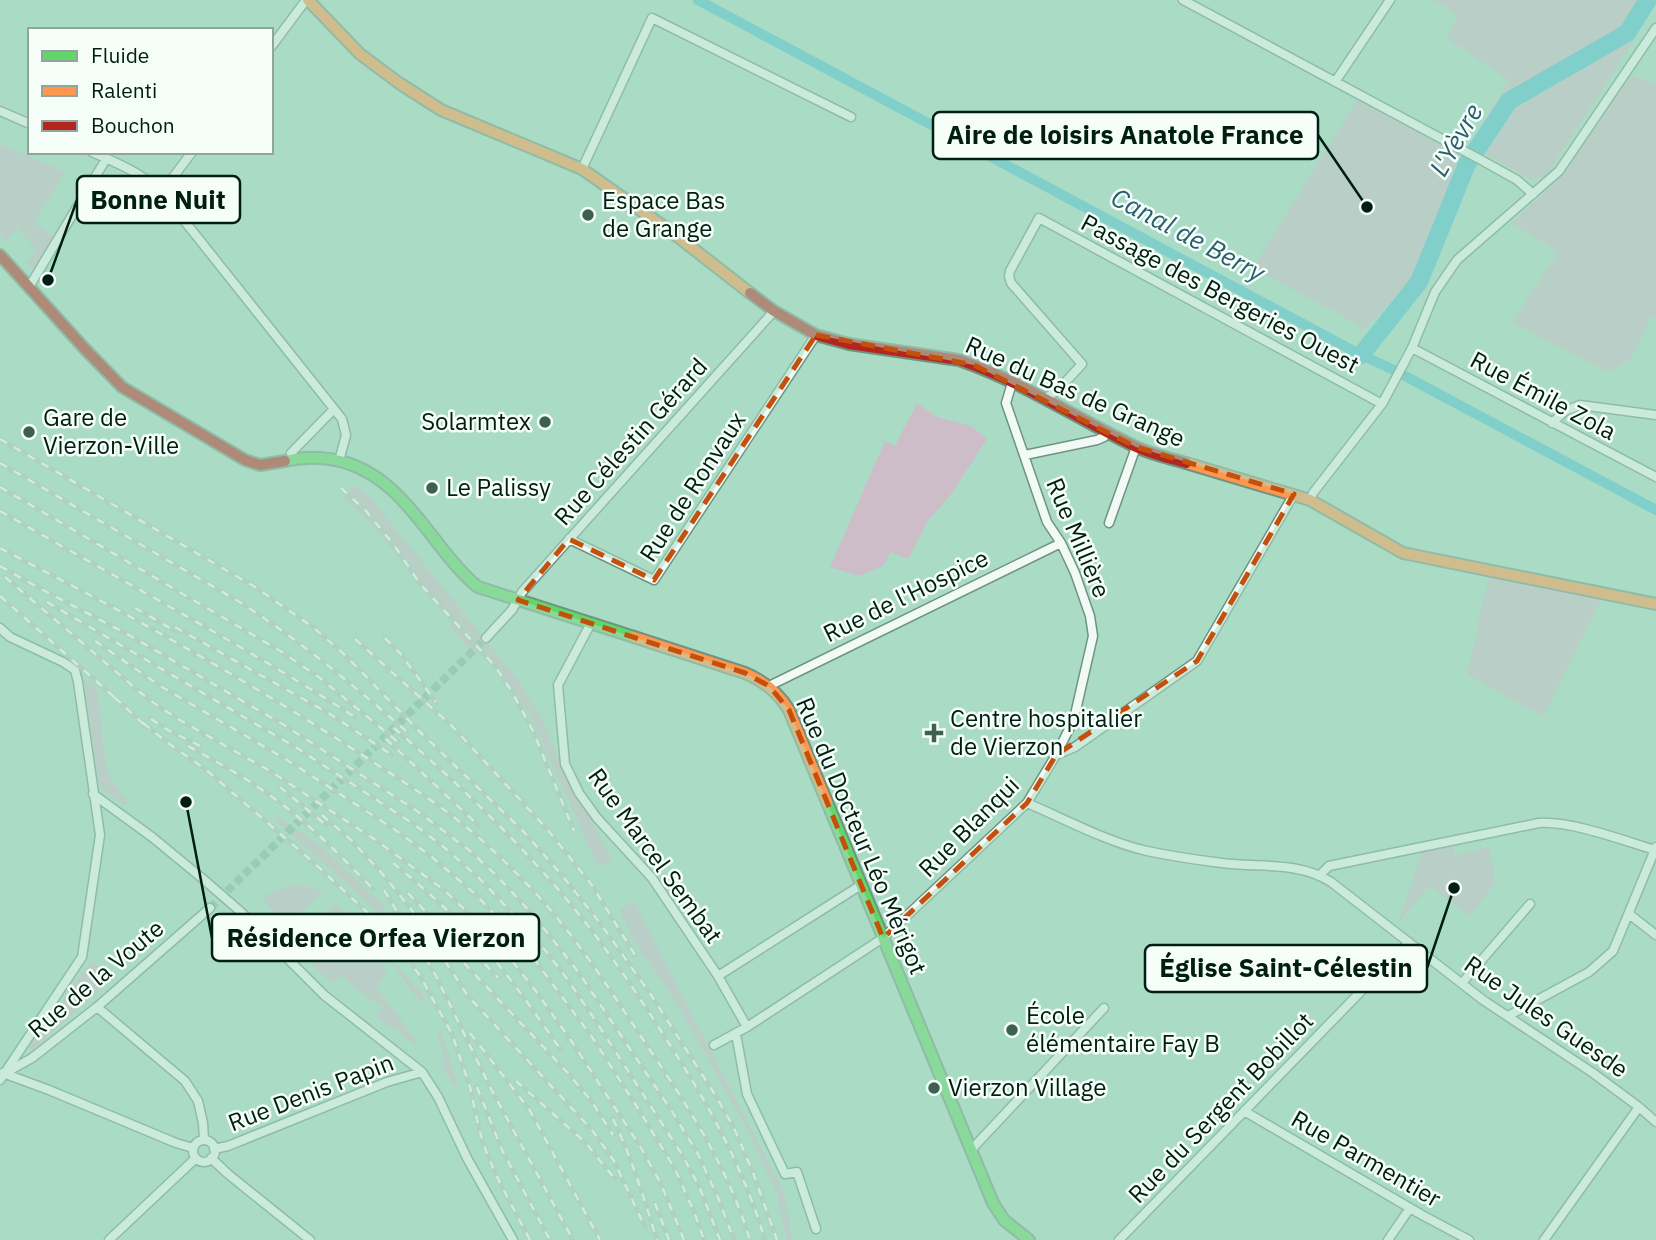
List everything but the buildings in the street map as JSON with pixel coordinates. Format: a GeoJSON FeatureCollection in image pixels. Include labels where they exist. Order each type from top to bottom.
{"type":"FeatureCollection","features":[{"type":"Feature","properties":{"kind":"main road","name":"Rue du Bas de Grange"},"geometry":{"type":"LineString","coordinates":[[307,0],[360,54],[441,110],[582,169],[673,233],[774,311],[816,335],[849,344],[959,360],[974,365],[1152,453],[1310,500],[1403,553],[1656,604]]}},
{"type":"Feature","properties":{"kind":"main road","name":"Rue du Docteur Léo Mérigot"},"geometry":{"type":"LineString","coordinates":[[0,255],[122,387],[244,460],[271,466],[299,458],[319,458],[340,461],[363,469],[385,482],[469,580],[484,589],[745,673],[769,686],[789,710],[998,1211],[1028,1240]]}},
{"type":"Feature","properties":{"kind":"street"},"geometry":{"type":"LineString","coordinates":[[273,44],[307,0]]}},
{"type":"Feature","properties":{"kind":"street"},"geometry":{"type":"LineString","coordinates":[[1183,0],[1483,160],[1517,180],[1533,194]]}},
{"type":"Feature","properties":{"kind":"street"},"geometry":{"type":"LineString","coordinates":[[1335,82],[1390,0]]}},
{"type":"Feature","properties":{"kind":"street"},"geometry":{"type":"LineString","coordinates":[[582,169],[652,18],[851,117]]}},
{"type":"Feature","properties":{"kind":"street"},"geometry":{"type":"LineString","coordinates":[[1310,500],[1391,390],[1422,327],[1435,292],[1457,260],[1559,171],[1656,27]]}},
{"type":"Feature","properties":{"kind":"street"},"geometry":{"type":"LineString","coordinates":[[0,111],[28,123]]}},
{"type":"Feature","properties":{"kind":"street"},"geometry":{"type":"LineString","coordinates":[[96,154],[136,172],[162,192],[342,419],[346,435],[340,461]]}},
{"type":"Feature","properties":{"kind":"street"},"geometry":{"type":"LineString","coordinates":[[162,192],[190,154]]}},
{"type":"Feature","properties":{"kind":"street"},"geometry":{"type":"LineString","coordinates":[[29,287],[106,159]]}},
{"type":"Feature","properties":{"kind":"street","name":"Passage des Bergeries Ouest"},"geometry":{"type":"LineString","coordinates":[[1045,399],[1060,388],[1082,364],[1011,283],[1010,271],[1039,218],[1382,404]]}},
{"type":"Feature","properties":{"kind":"street","name":"Rue Célestin Gérard"},"geometry":{"type":"LineString","coordinates":[[518,600],[522,592],[774,311]]}},
{"type":"Feature","properties":{"kind":"street","name":"Rue de Ronvaux"},"geometry":{"type":"LineString","coordinates":[[569,539],[654,580],[816,335]]}},
{"type":"Feature","properties":{"kind":"street","name":"Rue Émile Zola"},"geometry":{"type":"LineString","coordinates":[[1412,348],[1656,477]]}},
{"type":"Feature","properties":{"kind":"street","name":"Rue Millière"},"geometry":{"type":"LineString","coordinates":[[1012,383],[1006,402],[1047,522],[1061,542],[1083,594],[1093,636],[1074,719],[1056,755]]}},
{"type":"Feature","properties":{"kind":"street"},"geometry":{"type":"LineString","coordinates":[[1552,423],[1565,411],[1580,405],[1656,415]]}},
{"type":"Feature","properties":{"kind":"street"},"geometry":{"type":"LineString","coordinates":[[291,453],[334,410]]}},
{"type":"Feature","properties":{"kind":"street","name":"Rue Millière"},"geometry":{"type":"LineString","coordinates":[[1025,455],[1097,440],[1104,438],[1108,432]]}},
{"type":"Feature","properties":{"kind":"street"},"geometry":{"type":"LineString","coordinates":[[1108,523],[1136,446]]}},
{"type":"Feature","properties":{"kind":"street"},"geometry":{"type":"LineString","coordinates":[[1056,755],[1075,747],[1197,661],[1294,494]]}},
{"type":"Feature","properties":{"kind":"street","name":"Rue de l'Hospice"},"geometry":{"type":"LineString","coordinates":[[769,686],[1061,542]]}},
{"type":"Feature","properties":{"kind":"street"},"geometry":{"type":"LineString","coordinates":[[486,638],[518,600]]}},
{"type":"Feature","properties":{"kind":"street","name":"Rue Marcel Sembat"},"geometry":{"type":"LineString","coordinates":[[592,623],[558,685],[565,764],[579,793],[597,818],[652,878],[718,976],[747,1027]]}},
{"type":"Feature","properties":{"kind":"street"},"geometry":{"type":"LineString","coordinates":[[0,628],[10,637],[75,670],[100,835],[82,957],[1,1075],[49,1090],[193,1148]]}},
{"type":"Feature","properties":{"kind":"street","name":"Rue Blanqui"},"geometry":{"type":"LineString","coordinates":[[883,938],[1027,803],[1056,755]]}},
{"type":"Feature","properties":{"kind":"street"},"geometry":{"type":"LineString","coordinates":[[93,794],[204,879],[324,995],[422,1072],[438,1097],[467,1158],[513,1240]]}},
{"type":"Feature","properties":{"kind":"street","name":"Rue Jules Guesde"},"geometry":{"type":"LineString","coordinates":[[1027,803],[1108,839],[1145,850],[1222,863],[1304,869],[1320,875],[1483,1000],[1593,1073],[1656,1122]]}},
{"type":"Feature","properties":{"kind":"street"},"geometry":{"type":"LineString","coordinates":[[1320,875],[1329,866],[1550,822],[1656,849],[1614,951],[1589,972],[1508,1016]]}},
{"type":"Feature","properties":{"kind":"street"},"geometry":{"type":"LineString","coordinates":[[718,976],[861,885]]}},
{"type":"Feature","properties":{"kind":"street"},"geometry":{"type":"LineString","coordinates":[[1461,982],[1530,904]]}},
{"type":"Feature","properties":{"kind":"street","name":"Rue de la Voute"},"geometry":{"type":"LineString","coordinates":[[1,1075],[32,1058],[97,1007],[209,908]]}},
{"type":"Feature","properties":{"kind":"street"},"geometry":{"type":"LineString","coordinates":[[1629,914],[1656,935]]}},
{"type":"Feature","properties":{"kind":"street"},"geometry":{"type":"LineString","coordinates":[[714,1045],[736,1034],[883,938]]}},
{"type":"Feature","properties":{"kind":"street","name":"Rue du Sergent Bobillot"},"geometry":{"type":"LineString","coordinates":[[1119,1240],[1409,942]]}},
{"type":"Feature","properties":{"kind":"street"},"geometry":{"type":"LineString","coordinates":[[97,1007],[185,1080],[198,1101],[204,1140]]}},
{"type":"Feature","properties":{"kind":"street"},"geometry":{"type":"LineString","coordinates":[[971,1150],[1104,1008]]}},
{"type":"Feature","properties":{"kind":"street"},"geometry":{"type":"LineString","coordinates":[[736,1034],[747,1094],[786,1174],[797,1172],[816,1229]]}},
{"type":"Feature","properties":{"kind":"street","name":"Rue Denis Papin"},"geometry":{"type":"LineString","coordinates":[[214,1149],[228,1146],[387,1082],[422,1072]]}},
{"type":"Feature","properties":{"kind":"street"},"geometry":{"type":"LineString","coordinates":[[1544,1240],[1639,1107]]}},
{"type":"Feature","properties":{"kind":"street","name":"Rue Parmentier"},"geometry":{"type":"LineString","coordinates":[[1244,1111],[1469,1240]]}},
{"type":"Feature","properties":{"kind":"street"},"geometry":{"type":"LineString","coordinates":[[204,1140],[211,1142],[214,1149],[213,1156],[205,1161],[196,1158],[193,1153],[197,1142],[204,1140]]}},
{"type":"Feature","properties":{"kind":"street"},"geometry":{"type":"LineString","coordinates":[[109,1240],[196,1158]]}},
{"type":"Feature","properties":{"kind":"street"},"geometry":{"type":"LineString","coordinates":[[211,1158],[310,1240]]}},
{"type":"Feature","properties":{"kind":"street"},"geometry":{"type":"LineString","coordinates":[[1388,1240],[1410,1208]]}},
{"type":"Feature","properties":{"kind":"highlighted area"},"geometry":{"type":"Polygon","coordinates":[[[816,335],[974,365],[1136,447],[1294,494],[1197,661],[1056,755],[1027,803],[883,938],[789,710],[769,686],[745,673],[518,600],[569,539],[654,580],[816,335]]]}},
{"type":"Feature","properties":{"kind":"shaded area"},"geometry":{"type":"Polygon","coordinates":[[[1434,0],[1638,0],[1630,11],[1634,41],[1546,176],[1532,180],[1469,145],[1509,80],[1447,38],[1458,16],[1434,0]]]}},
{"type":"Feature","properties":{"kind":"shaded area"},"geometry":{"type":"Polygon","coordinates":[[[1630,75],[1656,83],[1656,317],[1650,319],[1631,359],[1609,372],[1512,323],[1558,252],[1511,223],[1562,177],[1630,75]]]}},
{"type":"Feature","properties":{"kind":"shaded area"},"geometry":{"type":"Polygon","coordinates":[[[1357,100],[1460,153],[1428,260],[1361,332],[1358,325],[1253,268],[1357,100]]]}},
{"type":"Feature","properties":{"kind":"shaded area"},"geometry":{"type":"Polygon","coordinates":[[[0,144],[65,172],[34,223],[54,237],[34,270],[26,264],[36,249],[17,228],[6,242],[0,235],[0,144]]]}},
{"type":"Feature","properties":{"kind":"shaded area"},"geometry":{"type":"Polygon","coordinates":[[[917,403],[937,417],[971,426],[987,439],[952,493],[928,521],[908,559],[891,552],[883,566],[859,576],[830,567],[885,441],[895,446],[917,403]]]}},
{"type":"Feature","properties":{"kind":"shaded area"},"geometry":{"type":"Polygon","coordinates":[[[352,485],[369,496],[515,676],[541,717],[559,758],[612,860],[598,867],[530,715],[485,649],[474,655],[450,627],[452,620],[364,516],[343,498],[352,485]]]}},
{"type":"Feature","properties":{"kind":"shaded area"},"geometry":{"type":"Polygon","coordinates":[[[1489,575],[1602,598],[1543,717],[1467,674],[1489,575]]]}},
{"type":"Feature","properties":{"kind":"shaded area"},"geometry":{"type":"Polygon","coordinates":[[[84,678],[97,689],[106,766],[110,778],[128,802],[124,806],[99,786],[84,678]]]}},
{"type":"Feature","properties":{"kind":"shaded area"},"geometry":{"type":"Polygon","coordinates":[[[278,817],[320,845],[382,904],[391,924],[275,820],[278,817]]]}},
{"type":"Feature","properties":{"kind":"shaded area"},"geometry":{"type":"Polygon","coordinates":[[[1453,846],[1455,855],[1489,847],[1496,882],[1470,916],[1429,886],[1398,924],[1422,852],[1453,846]]]}},
{"type":"Feature","properties":{"kind":"shaded area"},"geometry":{"type":"Polygon","coordinates":[[[297,884],[323,891],[296,917],[274,911],[265,903],[264,897],[267,894],[297,884]]]}},
{"type":"Feature","properties":{"kind":"shaded area"},"geometry":{"type":"Polygon","coordinates":[[[634,902],[784,1192],[793,1240],[786,1240],[777,1195],[748,1131],[672,996],[634,941],[619,909],[634,902]]]}},
{"type":"Feature","properties":{"kind":"shaded area"},"geometry":{"type":"Polygon","coordinates":[[[337,904],[371,936],[425,997],[421,1004],[393,965],[355,924],[341,922],[318,941],[321,949],[337,929],[385,965],[382,969],[388,972],[376,986],[418,1043],[416,1046],[376,1016],[381,1008],[341,975],[333,985],[262,914],[307,929],[337,904]]]}},
{"type":"Feature","properties":{"kind":"shaded area"},"geometry":{"type":"Polygon","coordinates":[[[90,962],[103,969],[110,980],[32,1051],[29,1047],[90,962]]]}},
{"type":"Feature","properties":{"kind":"shaded area"},"geometry":{"type":"Polygon","coordinates":[[[440,1029],[458,1084],[453,1085],[442,1061],[445,1056],[437,1034],[440,1029]]]}},
{"type":"Feature","properties":{"kind":"waterway","name":"Canal de Berry"},"geometry":{"type":"LineString","coordinates":[[698,0],[1656,510]]}},
{"type":"Feature","properties":{"kind":"waterway","name":"L'Yèvre"},"geometry":{"type":"LineString","coordinates":[[1361,355],[1419,282],[1467,164],[1509,101],[1627,33],[1648,0]]}},
{"type":"Feature","properties":{"kind":"tunnel"},"geometry":{"type":"LineString","coordinates":[[210,908],[486,638]]}},
{"type":"Feature","properties":{"kind":"railway"},"geometry":{"type":"LineString","coordinates":[[0,439],[255,587],[314,628],[345,655],[524,832],[600,923],[649,992],[714,1093],[734,1128],[777,1240]]}},
{"type":"Feature","properties":{"kind":"railway"},"geometry":{"type":"LineString","coordinates":[[0,463],[238,601],[324,663],[406,731]]}},
{"type":"Feature","properties":{"kind":"railway"},"geometry":{"type":"LineString","coordinates":[[0,487],[282,652],[320,678],[398,742]]}},
{"type":"Feature","properties":{"kind":"railway"},"geometry":{"type":"LineString","coordinates":[[341,488],[366,511],[394,545],[420,584],[495,666],[533,731],[574,831]]}},
{"type":"Feature","properties":{"kind":"railway"},"geometry":{"type":"LineString","coordinates":[[0,511],[223,637],[355,717]]}},
{"type":"Feature","properties":{"kind":"railway"},"geometry":{"type":"LineString","coordinates":[[0,548],[136,620],[277,701],[417,791],[488,846],[557,917],[617,1001],[706,1138],[730,1186],[750,1240]]}},
{"type":"Feature","properties":{"kind":"railway"},"geometry":{"type":"LineString","coordinates":[[0,566],[129,635],[284,725],[417,811],[469,850],[535,917],[579,973],[698,1154],[734,1240]]}},
{"type":"Feature","properties":{"kind":"railway"},"geometry":{"type":"LineString","coordinates":[[5,577],[148,699],[270,771],[377,841],[444,890],[478,922],[535,990],[640,1146],[661,1184],[684,1240]]}},
{"type":"Feature","properties":{"kind":"railway"},"geometry":{"type":"LineString","coordinates":[[0,596],[121,703]]}},
{"type":"Feature","properties":{"kind":"railway"},"geometry":{"type":"LineString","coordinates":[[47,602],[297,748],[415,825],[479,878],[535,937],[599,1026],[681,1153],[699,1186],[720,1240]]}},
{"type":"Feature","properties":{"kind":"railway"},"geometry":{"type":"LineString","coordinates":[[135,608],[177,632]]}},
{"type":"Feature","properties":{"kind":"railway"},"geometry":{"type":"LineString","coordinates":[[175,627],[330,714],[392,755]]}},
{"type":"Feature","properties":{"kind":"railway"},"geometry":{"type":"LineString","coordinates":[[385,638],[400,653],[436,702]]}},
{"type":"Feature","properties":{"kind":"railway"},"geometry":{"type":"LineString","coordinates":[[355,639],[451,725],[547,829],[591,884],[635,955]]}},
{"type":"Feature","properties":{"kind":"railway"},"geometry":{"type":"LineString","coordinates":[[95,641],[162,687],[287,760],[394,829],[474,893],[522,943],[592,1037],[675,1169],[704,1240]]}},
{"type":"Feature","properties":{"kind":"railway"},"geometry":{"type":"LineString","coordinates":[[114,697],[150,730]]}},
{"type":"Feature","properties":{"kind":"railway"},"geometry":{"type":"LineString","coordinates":[[151,719],[200,746]]}},
{"type":"Feature","properties":{"kind":"railway"},"geometry":{"type":"LineString","coordinates":[[143,723],[205,769],[313,862],[369,914],[402,950],[420,976],[452,1034],[470,1087],[487,1154],[530,1240]]}},
{"type":"Feature","properties":{"kind":"railway"},"geometry":{"type":"LineString","coordinates":[[394,728],[444,772],[515,842],[592,931],[642,1002],[707,1106],[734,1158],[765,1240]]}},
{"type":"Feature","properties":{"kind":"railway"},"geometry":{"type":"LineString","coordinates":[[386,739],[478,825]]}},
{"type":"Feature","properties":{"kind":"railway"},"geometry":{"type":"LineString","coordinates":[[188,746],[239,775],[282,804],[323,839],[373,889]]}},
{"type":"Feature","properties":{"kind":"railway"},"geometry":{"type":"LineString","coordinates":[[280,787],[326,825]]}},
{"type":"Feature","properties":{"kind":"railway"},"geometry":{"type":"LineString","coordinates":[[322,815],[350,839],[380,871],[411,909],[468,996],[592,1130],[614,1161],[645,1227]]}},
{"type":"Feature","properties":{"kind":"railway"},"geometry":{"type":"LineString","coordinates":[[393,863],[442,905],[487,951],[561,1050]]}},
{"type":"Feature","properties":{"kind":"railway"},"geometry":{"type":"LineString","coordinates":[[384,890],[435,974],[491,1089],[573,1240]]}},
{"type":"Feature","properties":{"kind":"railway"},"geometry":{"type":"LineString","coordinates":[[408,893],[444,931]]}},
{"type":"Feature","properties":{"kind":"railway"},"geometry":{"type":"LineString","coordinates":[[441,917],[498,978]]}},
{"type":"Feature","properties":{"kind":"railway"},"geometry":{"type":"LineString","coordinates":[[431,928],[567,1072],[592,1102],[613,1135]]}},
{"type":"Feature","properties":{"kind":"railway"},"geometry":{"type":"LineString","coordinates":[[470,1033],[529,1109],[600,1240]]}},
{"type":"Feature","properties":{"kind":"railway"},"geometry":{"type":"LineString","coordinates":[[516,1081],[585,1142],[615,1179]]}},
{"type":"Feature","properties":{"kind":"railway"},"geometry":{"type":"LineString","coordinates":[[477,1087],[502,1150],[550,1240]]}},
{"type":"Feature","properties":{"kind":"railway"},"geometry":{"type":"LineString","coordinates":[[613,1119],[632,1164],[657,1240]]}},
{"type":"Feature","properties":{"kind":"railway"},"geometry":{"type":"LineString","coordinates":[[655,1203],[669,1240]]}},
{"type":"Feature","properties":{"kind":"traffic: fast"},"geometry":{"type":"LineString","coordinates":[[285,461],[322,458],[344,462],[361,469],[376,477],[403,500],[458,568],[478,587],[634,637]]}},
{"type":"Feature","properties":{"kind":"traffic: fast"},"geometry":{"type":"LineString","coordinates":[[827,802],[993,1203],[1004,1220],[1029,1240]]}},
{"type":"Feature","properties":{"kind":"traffic: slow"},"geometry":{"type":"LineString","coordinates":[[308,0],[360,54],[399,83],[441,110],[582,169],[673,233],[750,293]]}},
{"type":"Feature","properties":{"kind":"traffic: slow"},"geometry":{"type":"LineString","coordinates":[[1186,463],[1310,500],[1403,553],[1656,604]]}},
{"type":"Feature","properties":{"kind":"traffic: slow"},"geometry":{"type":"LineString","coordinates":[[634,637],[745,673],[770,688],[789,710],[827,802]]}},
{"type":"Feature","properties":{"kind":"traffic: jam"},"geometry":{"type":"LineString","coordinates":[[0,255],[122,387],[245,460],[260,465],[285,461]]}},
{"type":"Feature","properties":{"kind":"traffic: jam"},"geometry":{"type":"LineString","coordinates":[[750,293],[774,311],[816,335],[849,344],[959,360],[1026,389],[1140,449],[1186,463]]}},
{"type":"Feature","properties":{"kind":"place","name":"Aire de loisirs Anatole France"},"geometry":{"type":"Point","coordinates":[1367,207]}},
{"type":"Feature","properties":{"kind":"place","name":"Espace Bas de Grange"},"geometry":{"type":"Point","coordinates":[588,215]}},
{"type":"Feature","properties":{"kind":"place","name":"Bonne Nuit"},"geometry":{"type":"Point","coordinates":[48,280]}},
{"type":"Feature","properties":{"kind":"place","name":"Solarmtex"},"geometry":{"type":"Point","coordinates":[545,422]}},
{"type":"Feature","properties":{"kind":"place","name":"Gare de Vierzon-Ville"},"geometry":{"type":"Point","coordinates":[29,432]}},
{"type":"Feature","properties":{"kind":"place","name":"Le Palissy"},"geometry":{"type":"Point","coordinates":[432,488]}},
{"type":"Feature","properties":{"kind":"place","name":"Centre hospitalier de Vierzon"},"geometry":{"type":"Point","coordinates":[934,733]}},
{"type":"Feature","properties":{"kind":"place","name":"Résidence Orfea Vierzon"},"geometry":{"type":"Point","coordinates":[186,802]}},
{"type":"Feature","properties":{"kind":"place","name":"Église Saint-Célestin"},"geometry":{"type":"Point","coordinates":[1454,888]}},
{"type":"Feature","properties":{"kind":"place","name":"École élémentaire Fay B"},"geometry":{"type":"Point","coordinates":[1012,1030]}},
{"type":"Feature","properties":{"kind":"place","name":"Vierzon Village"},"geometry":{"type":"Point","coordinates":[934,1088]}}]}
